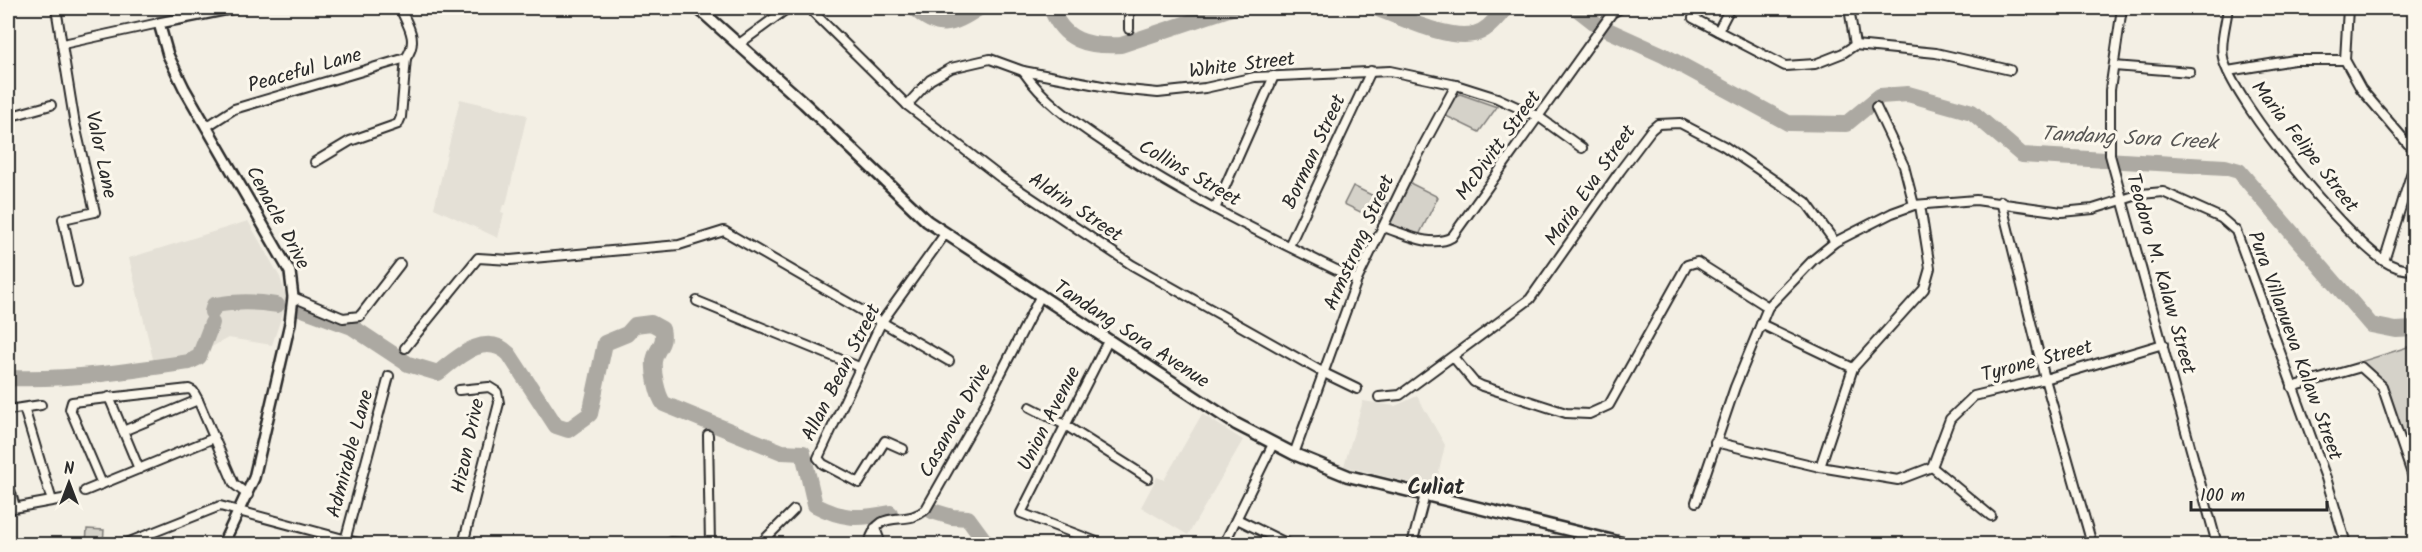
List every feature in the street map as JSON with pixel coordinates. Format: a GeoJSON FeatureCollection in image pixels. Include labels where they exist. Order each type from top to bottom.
{"type":"FeatureCollection","features":[{"type":"Feature","properties":{"kind":"main road","name":"Tandang Sora Avenue"},"geometry":{"type":"LineString","coordinates":[[698,8],[804,103],[902,200],[945,234],[1236,424],[1294,454],[1348,476],[1626,544]]}},
{"type":"Feature","properties":{"kind":"street","name":"Valor Lane"},"geometry":{"type":"LineString","coordinates":[[56,8],[75,125],[95,212],[63,219],[77,283]]}},
{"type":"Feature","properties":{"kind":"street"},"geometry":{"type":"LineString","coordinates":[[63,44],[234,8]]}},
{"type":"Feature","properties":{"kind":"street"},"geometry":{"type":"LineString","coordinates":[[315,162],[350,141],[398,123],[401,117],[406,58],[414,48],[411,33],[400,8]]}},
{"type":"Feature","properties":{"kind":"street"},"geometry":{"type":"LineString","coordinates":[[739,44],[788,8]]}},
{"type":"Feature","properties":{"kind":"street","name":"Aldrin Street"},"geometry":{"type":"LineString","coordinates":[[808,8],[907,105],[1000,177],[1092,241],[1324,373],[1358,388]]}},
{"type":"Feature","properties":{"kind":"street"},"geometry":{"type":"LineString","coordinates":[[1129,8],[1129,29]]}},
{"type":"Feature","properties":{"kind":"street","name":"McDivitt Street"},"geometry":{"type":"LineString","coordinates":[[1383,227],[1429,241],[1446,241],[1452,237],[1599,34],[1609,10],[1621,8]]}},
{"type":"Feature","properties":{"kind":"street"},"geometry":{"type":"LineString","coordinates":[[1718,31],[1730,8]]}},
{"type":"Feature","properties":{"kind":"street"},"geometry":{"type":"LineString","coordinates":[[1849,8],[1855,45]]}},
{"type":"Feature","properties":{"kind":"street","name":"Teodoro M. Kalaw Street"},"geometry":{"type":"LineString","coordinates":[[2122,8],[2110,90],[2110,155],[2217,544]]}},
{"type":"Feature","properties":{"kind":"street","name":"Maria Felipe Street"},"geometry":{"type":"LineString","coordinates":[[2228,8],[2222,52],[2238,92],[2284,154],[2351,232],[2384,261],[2404,270],[2415,270]]}},
{"type":"Feature","properties":{"kind":"street"},"geometry":{"type":"LineString","coordinates":[[2348,8],[2345,60],[2361,89],[2408,144],[2415,148]]}},
{"type":"Feature","properties":{"kind":"street"},"geometry":{"type":"LineString","coordinates":[[1693,18],[1785,66],[1815,64],[1843,53],[1855,45],[1936,52],[2010,70]]}},
{"type":"Feature","properties":{"kind":"street","name":"Cenacle Drive"},"geometry":{"type":"LineString","coordinates":[[159,23],[168,55],[206,128],[290,272],[293,297],[290,323],[248,495],[223,544]]}},
{"type":"Feature","properties":{"kind":"street","name":"Peaceful Lane"},"geometry":{"type":"LineString","coordinates":[[206,128],[234,109],[406,58]]}},
{"type":"Feature","properties":{"kind":"street","name":"White Street"},"geometry":{"type":"LineString","coordinates":[[907,105],[930,80],[951,68],[990,59],[1023,71],[1118,89],[1158,93],[1274,76],[1390,71],[1456,85],[1539,117],[1582,148]]}},
{"type":"Feature","properties":{"kind":"street"},"geometry":{"type":"LineString","coordinates":[[2228,71],[2294,60],[2345,60]]}},
{"type":"Feature","properties":{"kind":"street"},"geometry":{"type":"LineString","coordinates":[[2114,66],[2190,72]]}},
{"type":"Feature","properties":{"kind":"street","name":"Collins Street"},"geometry":{"type":"LineString","coordinates":[[1023,71],[1040,95],[1066,117],[1125,156],[1215,209],[1357,280]]}},
{"type":"Feature","properties":{"kind":"street","name":"Borman Street"},"geometry":{"type":"LineString","coordinates":[[1289,246],[1371,71]]}},
{"type":"Feature","properties":{"kind":"street"},"geometry":{"type":"LineString","coordinates":[[1215,209],[1274,76]]}},
{"type":"Feature","properties":{"kind":"street","name":"Armstrong Street"},"geometry":{"type":"LineString","coordinates":[[1294,454],[1357,280],[1436,120],[1456,85]]}},
{"type":"Feature","properties":{"kind":"street"},"geometry":{"type":"LineString","coordinates":[[8,117],[51,105]]}},
{"type":"Feature","properties":{"kind":"street"},"geometry":{"type":"LineString","coordinates":[[1820,467],[1853,368],[1924,289],[1930,268],[1917,205],[1904,166],[1876,107]]}},
{"type":"Feature","properties":{"kind":"street","name":"Maria Eva Street"},"geometry":{"type":"LineString","coordinates":[[1379,397],[1400,395],[1454,358],[1530,300],[1620,171],[1658,124],[1680,123],[1724,146],[1806,202],[1835,242]]}},
{"type":"Feature","properties":{"kind":"street"},"geometry":{"type":"LineString","coordinates":[[2384,261],[2415,165]]}},
{"type":"Feature","properties":{"kind":"street","name":"Pura Villanueva Kalaw Street"},"geometry":{"type":"LineString","coordinates":[[1696,502],[1715,442],[1768,307],[1835,242],[1892,213],[1917,205],[1976,200],[2001,201],[2062,212],[2123,202],[2141,195],[2163,192],[2220,218],[2236,231],[2326,478],[2346,544]]}},
{"type":"Feature","properties":{"kind":"street"},"geometry":{"type":"LineString","coordinates":[[2001,201],[2045,379],[2092,544]]}},
{"type":"Feature","properties":{"kind":"street"},"geometry":{"type":"LineString","coordinates":[[405,348],[474,259],[483,257],[510,260],[679,244],[728,232],[949,361]]}},
{"type":"Feature","properties":{"kind":"street","name":"Allan Bean Street"},"geometry":{"type":"LineString","coordinates":[[903,449],[885,441],[859,483],[823,464],[818,458],[881,323],[945,234]]}},
{"type":"Feature","properties":{"kind":"street"},"geometry":{"type":"LineString","coordinates":[[1454,358],[1474,382],[1482,386],[1566,413],[1589,414],[1609,405],[1688,265],[1697,262],[1768,307]]}},
{"type":"Feature","properties":{"kind":"street"},"geometry":{"type":"LineString","coordinates":[[293,297],[343,318],[360,316],[400,264]]}},
{"type":"Feature","properties":{"kind":"street","name":"Casanova Drive"},"geometry":{"type":"LineString","coordinates":[[875,528],[892,518],[912,518],[926,509],[981,412],[1040,297]]}},
{"type":"Feature","properties":{"kind":"street"},"geometry":{"type":"LineString","coordinates":[[697,301],[859,367]]}},
{"type":"Feature","properties":{"kind":"street"},"geometry":{"type":"LineString","coordinates":[[1761,324],[1853,368]]}},
{"type":"Feature","properties":{"kind":"street","name":"Union Avenue"},"geometry":{"type":"LineString","coordinates":[[1102,544],[1021,513],[1108,341]]}},
{"type":"Feature","properties":{"kind":"street","name":"Tyrone Street"},"geometry":{"type":"LineString","coordinates":[[1932,467],[1950,418],[1974,396],[2045,379],[2163,344]]}},
{"type":"Feature","properties":{"kind":"street"},"geometry":{"type":"LineString","coordinates":[[2292,387],[2361,367],[2382,386],[2412,474],[2415,474]]}},
{"type":"Feature","properties":{"kind":"street","name":"Admirable Lane"},"geometry":{"type":"LineString","coordinates":[[345,541],[389,376]]}},
{"type":"Feature","properties":{"kind":"street","name":"Hizon Drive"},"geometry":{"type":"LineString","coordinates":[[459,390],[489,387],[497,392],[499,403],[463,544]]}},
{"type":"Feature","properties":{"kind":"street"},"geometry":{"type":"LineString","coordinates":[[102,484],[70,405],[76,400],[189,389],[193,391],[198,400],[234,484],[248,495]]}},
{"type":"Feature","properties":{"kind":"street"},"geometry":{"type":"LineString","coordinates":[[109,397],[139,469]]}},
{"type":"Feature","properties":{"kind":"street"},"geometry":{"type":"LineString","coordinates":[[123,431],[198,400]]}},
{"type":"Feature","properties":{"kind":"street"},"geometry":{"type":"LineString","coordinates":[[8,410],[41,405]]}},
{"type":"Feature","properties":{"kind":"street"},"geometry":{"type":"LineString","coordinates":[[1030,407],[1065,425],[1148,478]]}},
{"type":"Feature","properties":{"kind":"street"},"geometry":{"type":"LineString","coordinates":[[24,408],[52,501]]}},
{"type":"Feature","properties":{"kind":"street"},"geometry":{"type":"LineString","coordinates":[[708,435],[710,544]]}},
{"type":"Feature","properties":{"kind":"street"},"geometry":{"type":"LineString","coordinates":[[85,491],[214,438]]}},
{"type":"Feature","properties":{"kind":"street"},"geometry":{"type":"LineString","coordinates":[[1715,442],[1820,467],[1898,480],[1932,467],[1991,516]]}},
{"type":"Feature","properties":{"kind":"street"},"geometry":{"type":"LineString","coordinates":[[1224,544],[1273,444]]}},
{"type":"Feature","properties":{"kind":"street"},"geometry":{"type":"LineString","coordinates":[[8,483],[11,508],[68,498]]}},
{"type":"Feature","properties":{"kind":"street"},"geometry":{"type":"LineString","coordinates":[[1412,544],[1425,495]]}},
{"type":"Feature","properties":{"kind":"street"},"geometry":{"type":"LineString","coordinates":[[124,544],[220,506],[362,544]]}},
{"type":"Feature","properties":{"kind":"street"},"geometry":{"type":"LineString","coordinates":[[760,544],[773,534],[794,510]]}},
{"type":"Feature","properties":{"kind":"street"},"geometry":{"type":"LineString","coordinates":[[1237,519],[1288,544]]}},
{"type":"Feature","properties":{"kind":"street"},"geometry":{"type":"LineString","coordinates":[[869,544],[875,528]]}},
{"type":"Feature","properties":{"kind":"street"},"geometry":{"type":"LineString","coordinates":[[875,528],[881,544]]}},
{"type":"Feature","properties":{"kind":"street"},"geometry":{"type":"LineString","coordinates":[[8,540],[9,544]]}},
{"type":"Feature","properties":{"kind":"street"},"geometry":{"type":"LineString","coordinates":[[670,542],[722,544]]}},
{"type":"Feature","properties":{"kind":"street"},"geometry":{"type":"LineString","coordinates":[[2372,544],[2386,542],[2404,544]]}},
{"type":"Feature","properties":{"kind":"shaded area"},"geometry":{"type":"Polygon","coordinates":[[[1460,94],[1497,107],[1479,132],[1444,115],[1453,97],[1460,94]]]}},
{"type":"Feature","properties":{"kind":"shaded area"},"geometry":{"type":"Polygon","coordinates":[[[460,99],[527,115],[506,205],[503,205],[501,212],[504,213],[498,238],[434,208],[460,99]]]}},
{"type":"Feature","properties":{"kind":"shaded area"},"geometry":{"type":"Polygon","coordinates":[[[1408,182],[1438,197],[1418,237],[1386,226],[1408,182]]]}},
{"type":"Feature","properties":{"kind":"shaded area"},"geometry":{"type":"Polygon","coordinates":[[[1353,186],[1392,205],[1383,223],[1344,204],[1353,186]]]}},
{"type":"Feature","properties":{"kind":"shaded area"},"geometry":{"type":"Polygon","coordinates":[[[248,221],[280,277],[287,300],[272,345],[228,338],[193,357],[154,363],[129,258],[248,221]]]}},
{"type":"Feature","properties":{"kind":"shaded area"},"geometry":{"type":"Polygon","coordinates":[[[2414,345],[2414,471],[2386,386],[2360,362],[2414,345]]]}},
{"type":"Feature","properties":{"kind":"shaded area"},"geometry":{"type":"Polygon","coordinates":[[[1417,396],[1445,445],[1435,489],[1344,466],[1363,401],[1395,406],[1417,396]]]}},
{"type":"Feature","properties":{"kind":"shaded area"},"geometry":{"type":"Polygon","coordinates":[[[1202,414],[1243,440],[1188,535],[1141,507],[1157,477],[1164,480],[1202,414]]]}},
{"type":"Feature","properties":{"kind":"shaded area"},"geometry":{"type":"Polygon","coordinates":[[[87,529],[104,530],[103,544],[86,544],[87,529]]]}},
{"type":"Feature","properties":{"kind":"waterway","name":"Tandang Sora Creek"},"geometry":{"type":"LineString","coordinates":[[914,8],[938,23],[953,22],[979,8]]}},
{"type":"Feature","properties":{"kind":"waterway","name":"Tandang Sora Creek"},"geometry":{"type":"LineString","coordinates":[[1051,8],[1062,28],[1070,35],[1078,40],[1098,45],[1121,45],[1232,8]]}},
{"type":"Feature","properties":{"kind":"waterway","name":"Tandang Sora Creek"},"geometry":{"type":"LineString","coordinates":[[1375,8],[1437,31],[1463,35],[1484,30],[1506,8]]}},
{"type":"Feature","properties":{"kind":"waterway","name":"Tandang Sora Creek"},"geometry":{"type":"LineString","coordinates":[[1576,8],[1599,26],[1663,55],[1788,123],[1846,124],[1880,96],[1908,94],[1972,112],[2022,155],[2225,167],[2239,171],[2371,325],[2396,330],[2414,329]]}},
{"type":"Feature","properties":{"kind":"waterway"},"geometry":{"type":"LineString","coordinates":[[212,312],[214,305],[230,303],[253,302],[277,305]]}},
{"type":"Feature","properties":{"kind":"waterway"},"geometry":{"type":"LineString","coordinates":[[297,307],[352,327],[408,364],[438,373],[472,349],[491,345],[500,348],[509,354],[556,426],[568,430],[590,414],[605,343],[627,334],[635,325],[651,323],[662,329],[663,335],[662,343],[655,356],[654,366],[657,389],[664,404],[782,452],[803,453],[815,505],[851,517],[890,513]]}},
{"type":"Feature","properties":{"kind":"waterway"},"geometry":{"type":"LineString","coordinates":[[8,381],[11,378],[56,378],[101,374],[189,362],[199,357],[212,323]]}},
{"type":"Feature","properties":{"kind":"waterway"},"geometry":{"type":"LineString","coordinates":[[932,511],[952,517],[968,518],[987,544]]}},
{"type":"Feature","properties":{"kind":"district","name":"Culiat"},"geometry":{"type":"Point","coordinates":[1436,488]}}]}
